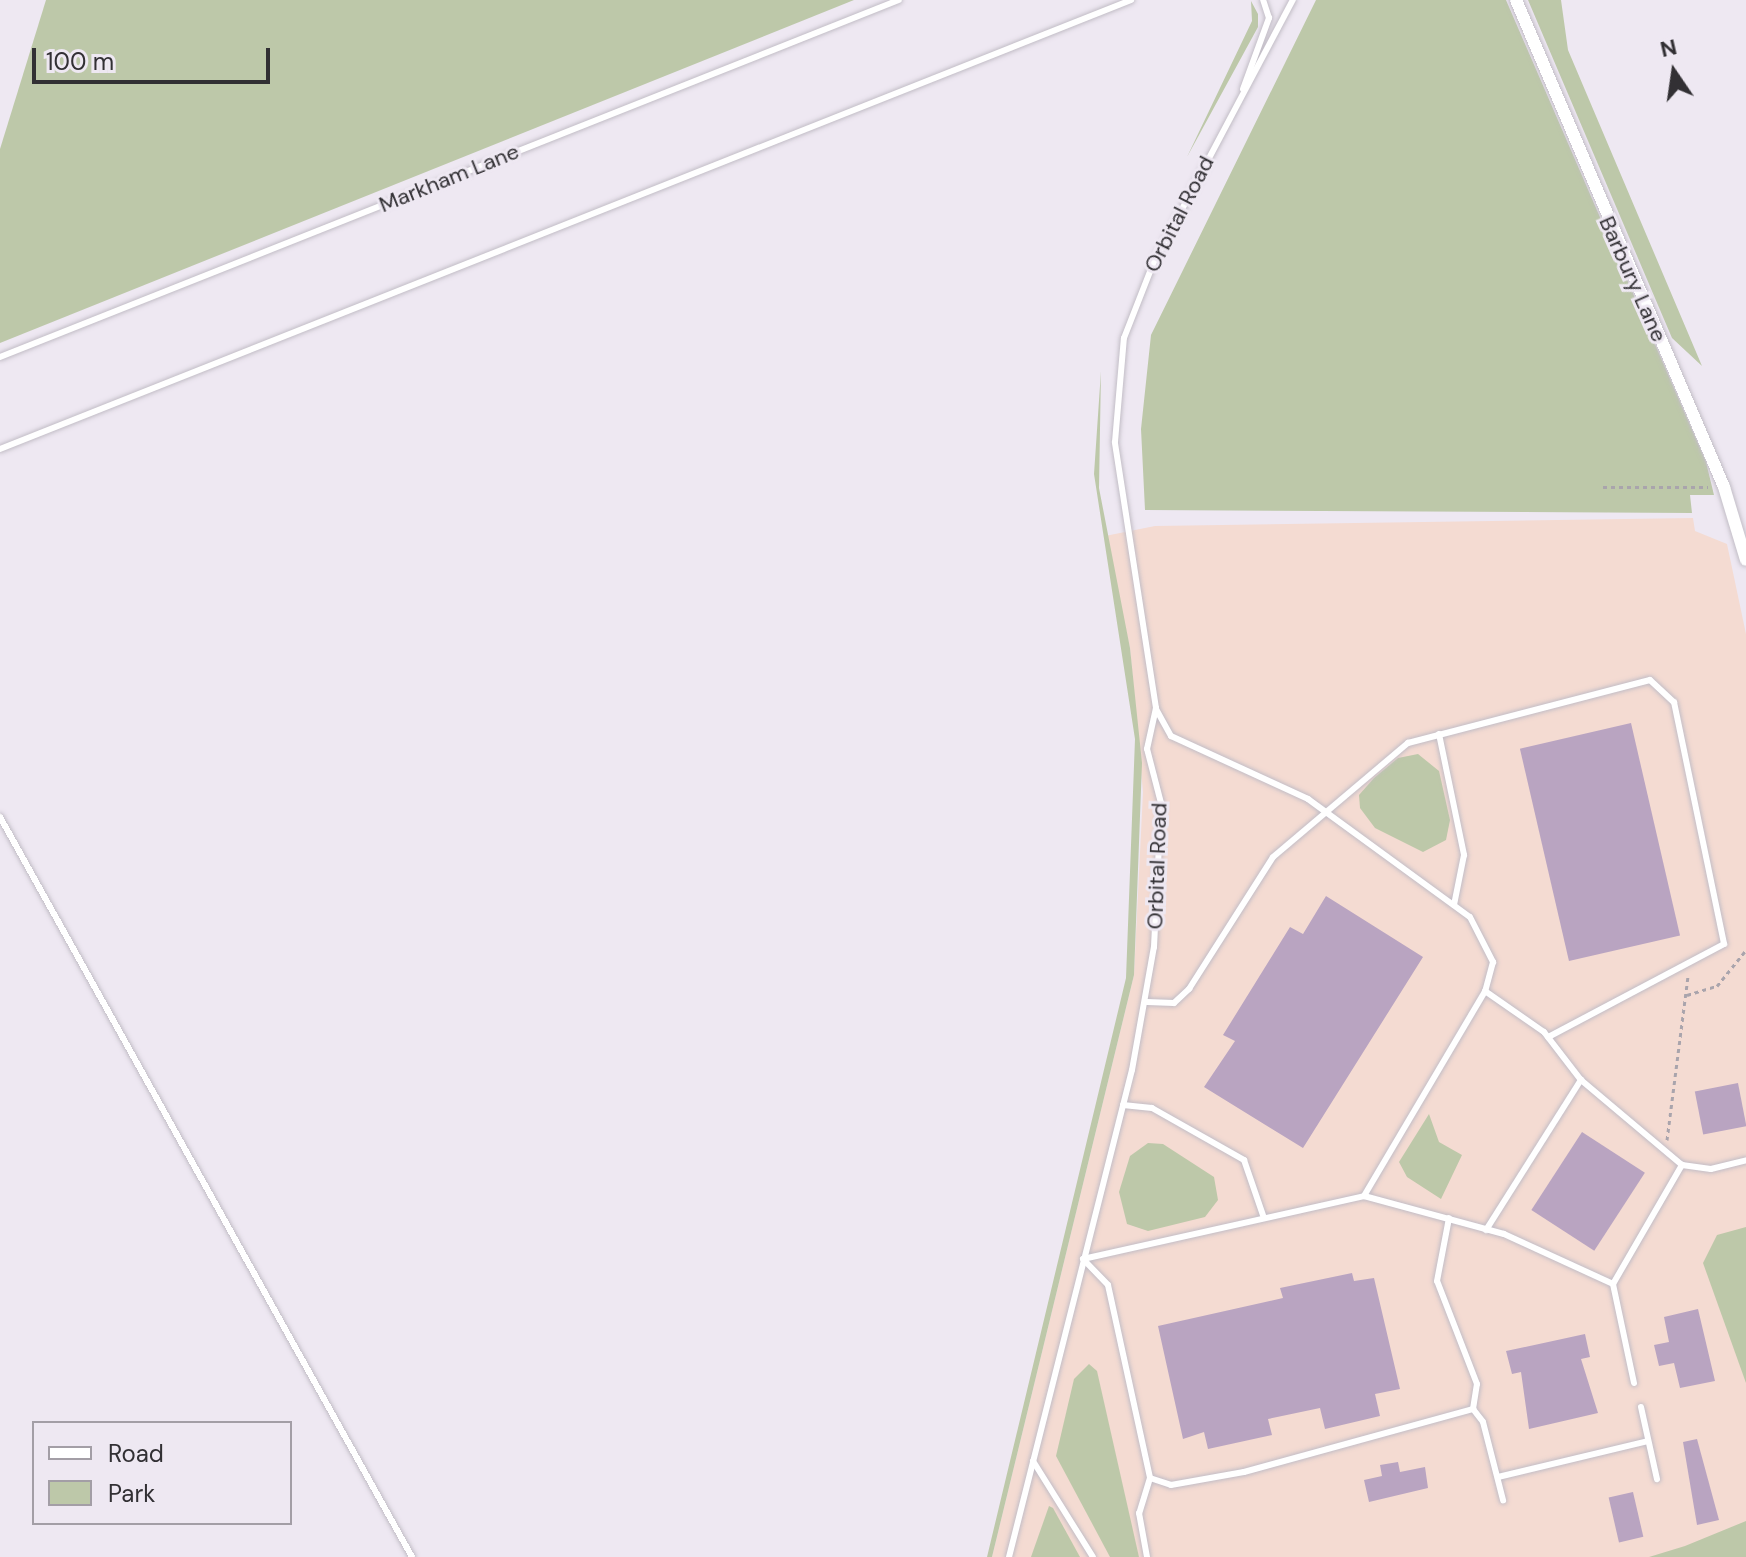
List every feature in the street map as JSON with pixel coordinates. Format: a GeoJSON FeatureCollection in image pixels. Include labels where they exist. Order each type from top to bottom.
{"type":"FeatureCollection","features":[{"type":"Feature","properties":{"kind":"street","name":"Barbury Lane"},"geometry":{"type":"LineString","coordinates":[[1516,0],[1724,487],[1746,560]]}},
{"type":"Feature","properties":{"kind":"lane","name":"Markham Lane"},"geometry":{"type":"LineString","coordinates":[[0,357],[899,0]]}},
{"type":"Feature","properties":{"kind":"lane"},"geometry":{"type":"LineString","coordinates":[[0,449],[1131,0]]}},
{"type":"Feature","properties":{"kind":"lane"},"geometry":{"type":"LineString","coordinates":[[1240,96],[1269,18],[1263,0]]}},
{"type":"Feature","properties":{"kind":"lane"},"geometry":{"type":"LineString","coordinates":[[1240,96],[1273,49],[1293,0]]}},
{"type":"Feature","properties":{"kind":"lane","name":"Orbital Road"},"geometry":{"type":"LineString","coordinates":[[1009,1557],[1147,1002],[1160,888],[1161,803],[1147,749],[1156,708],[1119,493],[1118,374],[1137,296],[1240,96]]}},
{"type":"Feature","properties":{"kind":"lane"},"geometry":{"type":"LineString","coordinates":[[1147,1002],[1174,1003],[1189,989],[1273,857],[1320,813],[1408,743],[1636,679],[1664,687],[1674,702],[1723,911],[1724,944],[1687,968],[1548,1037]]}},
{"type":"Feature","properties":{"kind":"lane"},"geometry":{"type":"LineString","coordinates":[[1156,708],[1171,736],[1308,799],[1320,813],[1454,905],[1482,929],[1493,962],[1485,991],[1364,1196]]}},
{"type":"Feature","properties":{"kind":"lane"},"geometry":{"type":"LineString","coordinates":[[1439,734],[1464,855],[1454,905]]}},
{"type":"Feature","properties":{"kind":"lane"},"geometry":{"type":"LineString","coordinates":[[0,817],[412,1557]]}},
{"type":"Feature","properties":{"kind":"lane"},"geometry":{"type":"LineString","coordinates":[[1485,991],[1548,1037],[1581,1080],[1682,1165],[1711,1169],[1746,1160]]}},
{"type":"Feature","properties":{"kind":"lane"},"geometry":{"type":"LineString","coordinates":[[1486,1230],[1581,1080]]}},
{"type":"Feature","properties":{"kind":"lane"},"geometry":{"type":"LineString","coordinates":[[1123,1105],[1162,1113],[1244,1160],[1264,1218]]}},
{"type":"Feature","properties":{"kind":"lane"},"geometry":{"type":"LineString","coordinates":[[1634,1383],[1613,1284],[1682,1165]]}},
{"type":"Feature","properties":{"kind":"lane"},"geometry":{"type":"LineString","coordinates":[[1083,1259],[1364,1196],[1486,1230],[1613,1284]]}},
{"type":"Feature","properties":{"kind":"lane"},"geometry":{"type":"LineString","coordinates":[[1449,1218],[1437,1281],[1477,1384],[1473,1409],[1498,1477],[1503,1500]]}},
{"type":"Feature","properties":{"kind":"lane"},"geometry":{"type":"LineString","coordinates":[[1083,1259],[1108,1285],[1150,1478],[1139,1513],[1147,1557]]}},
{"type":"Feature","properties":{"kind":"lane"},"geometry":{"type":"LineString","coordinates":[[1641,1407],[1657,1479]]}},
{"type":"Feature","properties":{"kind":"lane"},"geometry":{"type":"LineString","coordinates":[[1150,1478],[1171,1485],[1244,1472],[1473,1409]]}},
{"type":"Feature","properties":{"kind":"lane"},"geometry":{"type":"LineString","coordinates":[[1498,1477],[1648,1441]]}},
{"type":"Feature","properties":{"kind":"lane"},"geometry":{"type":"LineString","coordinates":[[1033,1461],[1093,1557]]}},
{"type":"Feature","properties":{"kind":"path"},"geometry":{"type":"LineString","coordinates":[[1603,487],[1724,487]]}},
{"type":"Feature","properties":{"kind":"path"},"geometry":{"type":"LineString","coordinates":[[1687,995],[1717,986],[1746,950]]}},
{"type":"Feature","properties":{"kind":"path"},"geometry":{"type":"LineString","coordinates":[[1664,1147],[1687,995],[1687,968]]}},
{"type":"Feature","properties":{"kind":"shaded area"},"geometry":{"type":"Polygon","coordinates":[[[1693,518],[1695,531],[1727,544],[1746,634],[1746,1557],[992,1557],[1134,975],[1143,792],[1130,648],[1105,536],[1155,526],[1693,518]]]}},
{"type":"Feature","properties":{"kind":"green space"},"geometry":{"type":"Polygon","coordinates":[[[46,0],[854,0],[0,343],[0,149],[46,0]]]}},
{"type":"Feature","properties":{"kind":"green space"},"geometry":{"type":"Polygon","coordinates":[[[1316,0],[1506,0],[1706,462],[1714,495],[1690,495],[1692,513],[1145,510],[1141,429],[1151,335],[1316,0]]]}},
{"type":"Feature","properties":{"kind":"green space"},"geometry":{"type":"Polygon","coordinates":[[[1528,0],[1561,0],[1568,50],[1702,366],[1672,338],[1528,0]]]}},
{"type":"Feature","properties":{"kind":"green space"},"geometry":{"type":"Polygon","coordinates":[[[1251,1],[1258,14],[1258,27],[1187,157],[1252,21],[1251,1]]]}},
{"type":"Feature","properties":{"kind":"green space"},"geometry":{"type":"Polygon","coordinates":[[[1101,371],[1099,488],[1130,648],[1142,763],[1134,975],[992,1557],[987,1557],[1126,978],[1135,739],[1094,474],[1101,371]]]}},
{"type":"Feature","properties":{"kind":"green space"},"geometry":{"type":"Polygon","coordinates":[[[1418,754],[1439,771],[1450,820],[1446,840],[1423,852],[1375,828],[1360,808],[1359,795],[1398,758],[1418,754]]]}},
{"type":"Feature","properties":{"kind":"green space"},"geometry":{"type":"Polygon","coordinates":[[[1429,1114],[1439,1142],[1462,1155],[1441,1199],[1407,1177],[1399,1162],[1429,1114]]]}},
{"type":"Feature","properties":{"kind":"green space"},"geometry":{"type":"Polygon","coordinates":[[[1148,1143],[1163,1144],[1214,1177],[1218,1200],[1205,1217],[1148,1231],[1127,1224],[1119,1192],[1130,1156],[1148,1143]]]}},
{"type":"Feature","properties":{"kind":"green space"},"geometry":{"type":"Polygon","coordinates":[[[1746,1227],[1746,1383],[1703,1263],[1717,1235],[1746,1227]]]}},
{"type":"Feature","properties":{"kind":"green space"},"geometry":{"type":"Polygon","coordinates":[[[1089,1364],[1097,1371],[1139,1557],[1110,1557],[1056,1456],[1074,1379],[1089,1364]]]}},
{"type":"Feature","properties":{"kind":"green space"},"geometry":{"type":"Polygon","coordinates":[[[1049,1506],[1053,1508],[1080,1557],[1031,1557],[1049,1506]]]}},
{"type":"Feature","properties":{"kind":"green space"},"geometry":{"type":"Polygon","coordinates":[[[1746,1521],[1746,1557],[1649,1557],[1685,1546],[1746,1521]]]}},
{"type":"Feature","properties":{"kind":"building"},"geometry":{"type":"Polygon","coordinates":[[[1631,723],[1680,935],[1569,961],[1520,749],[1631,723]]]}},
{"type":"Feature","properties":{"kind":"building"},"geometry":{"type":"Polygon","coordinates":[[[1326,896],[1423,957],[1303,1148],[1204,1087],[1235,1041],[1223,1035],[1290,927],[1303,934],[1326,896]]]}},
{"type":"Feature","properties":{"kind":"building"},"geometry":{"type":"Polygon","coordinates":[[[1738,1083],[1746,1126],[1703,1135],[1695,1091],[1738,1083]]]}},
{"type":"Feature","properties":{"kind":"building"},"geometry":{"type":"Polygon","coordinates":[[[1582,1132],[1645,1173],[1594,1251],[1531,1210],[1582,1132]]]}},
{"type":"Feature","properties":{"kind":"building"},"geometry":{"type":"Polygon","coordinates":[[[1352,1273],[1354,1281],[1374,1278],[1400,1389],[1375,1394],[1380,1416],[1325,1429],[1320,1408],[1268,1419],[1272,1435],[1208,1449],[1204,1432],[1183,1439],[1158,1326],[1283,1298],[1280,1288],[1352,1273]]]}},
{"type":"Feature","properties":{"kind":"building"},"geometry":{"type":"Polygon","coordinates":[[[1698,1309],[1715,1381],[1680,1388],[1674,1363],[1659,1366],[1654,1345],[1669,1342],[1664,1317],[1698,1309]]]}},
{"type":"Feature","properties":{"kind":"building"},"geometry":{"type":"Polygon","coordinates":[[[1585,1334],[1590,1357],[1581,1359],[1598,1413],[1529,1429],[1521,1372],[1512,1374],[1506,1351],[1585,1334]]]}},
{"type":"Feature","properties":{"kind":"building"},"geometry":{"type":"Polygon","coordinates":[[[1697,1439],[1719,1520],[1697,1525],[1683,1442],[1697,1439]]]}},
{"type":"Feature","properties":{"kind":"building"},"geometry":{"type":"Polygon","coordinates":[[[1398,1462],[1400,1472],[1425,1467],[1428,1488],[1369,1502],[1364,1480],[1382,1476],[1380,1465],[1398,1462]]]}},
{"type":"Feature","properties":{"kind":"building"},"geometry":{"type":"Polygon","coordinates":[[[1633,1492],[1643,1537],[1619,1542],[1609,1498],[1633,1492]]]}}]}
